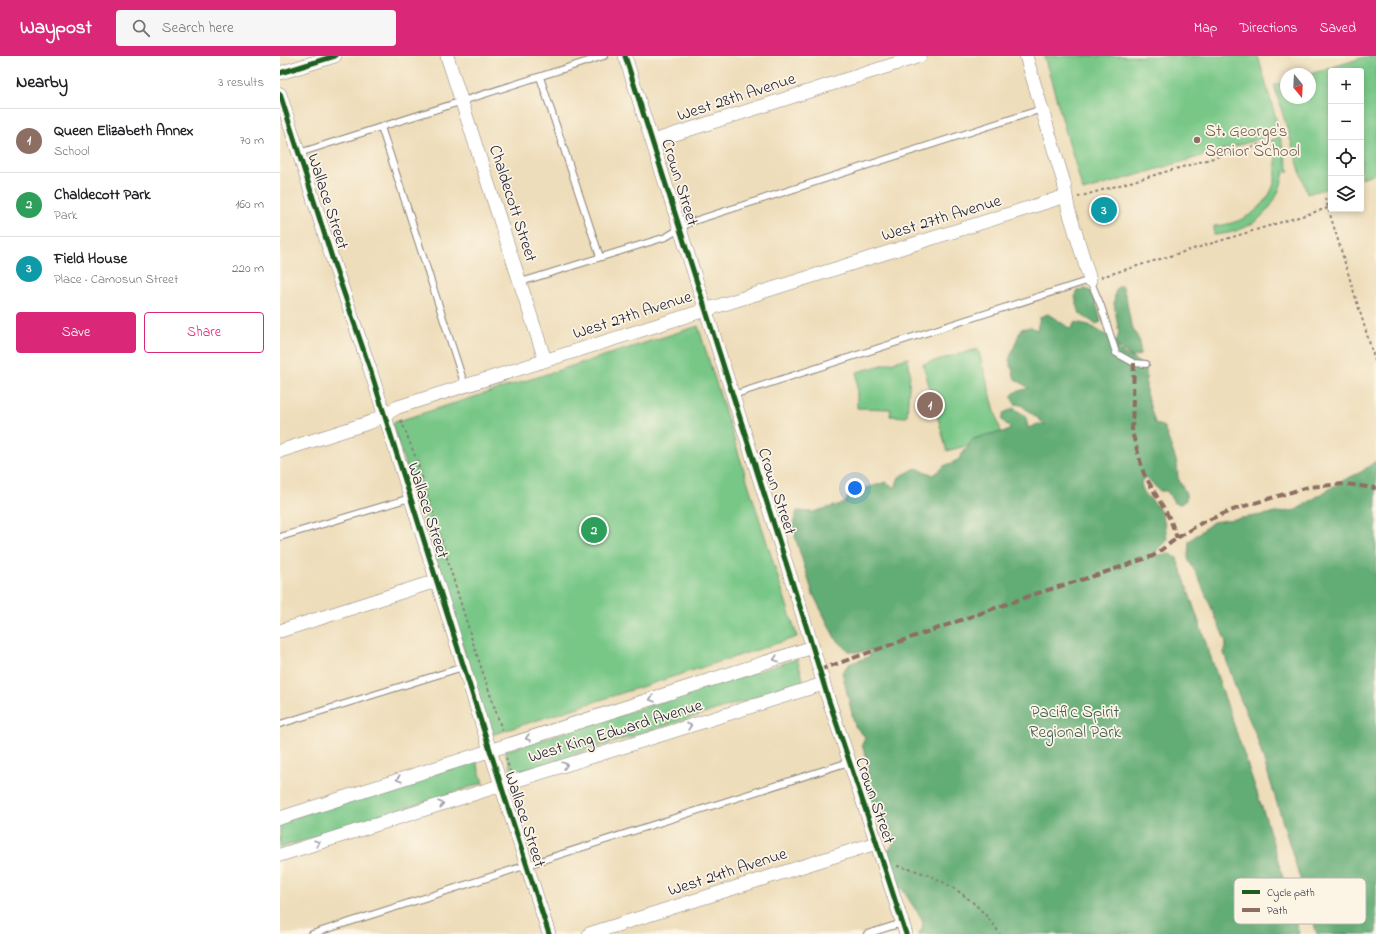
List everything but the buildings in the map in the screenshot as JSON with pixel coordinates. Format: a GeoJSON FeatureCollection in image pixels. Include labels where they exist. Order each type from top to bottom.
{"type":"FeatureCollection","features":[{"type":"Feature","properties":{"kind":"street"},"geometry":{"type":"LineString","coordinates":[[280,73],[335,56]]}},
{"type":"Feature","properties":{"kind":"street","name":"Chaldecott Street"},"geometry":{"type":"LineString","coordinates":[[447,56],[545,360]]}},
{"type":"Feature","properties":{"kind":"street","name":"Crown Street"},"geometry":{"type":"LineString","coordinates":[[625,56],[813,647],[823,684],[904,928]]}},
{"type":"Feature","properties":{"kind":"street","name":"West 28th Avenue"},"geometry":{"type":"LineString","coordinates":[[653,141],[920,56]]}},
{"type":"Feature","properties":{"kind":"street"},"geometry":{"type":"LineString","coordinates":[[1026,56],[1064,183],[1068,208],[1090,280]]}},
{"type":"Feature","properties":{"kind":"street","name":"Wallace Street"},"geometry":{"type":"LineString","coordinates":[[280,94],[384,414],[549,934]]}},
{"type":"Feature","properties":{"kind":"street","name":"West 27th Avenue"},"geometry":{"type":"LineString","coordinates":[[280,451],[371,422],[398,407],[1066,196]]}},
{"type":"Feature","properties":{"kind":"street"},"geometry":{"type":"LineString","coordinates":[[280,631],[436,581]]}},
{"type":"Feature","properties":{"kind":"street","name":"West King Edward Avenue"},"geometry":{"type":"LineString","coordinates":[[280,818],[813,647]]}},
{"type":"Feature","properties":{"kind":"street","name":"West King Edward Avenue"},"geometry":{"type":"LineString","coordinates":[[280,855],[823,684]]}},
{"type":"Feature","properties":{"kind":"street","name":"West 24th Avenue"},"geometry":{"type":"LineString","coordinates":[[589,934],[876,843]]}},
{"type":"Feature","properties":{"kind":"lane"},"geometry":{"type":"LineString","coordinates":[[299,153],[604,56]]}},
{"type":"Feature","properties":{"kind":"lane"},"geometry":{"type":"LineString","coordinates":[[540,77],[600,257]]}},
{"type":"Feature","properties":{"kind":"lane"},"geometry":{"type":"LineString","coordinates":[[521,282],[666,237],[691,222],[1042,109]]}},
{"type":"Feature","properties":{"kind":"lane"},"geometry":{"type":"LineString","coordinates":[[381,127],[464,386]]}},
{"type":"Feature","properties":{"kind":"lane"},"geometry":{"type":"LineString","coordinates":[[733,396],[1090,280],[1101,306],[1116,354],[1134,363],[1146,364]]}},
{"type":"Feature","properties":{"kind":"lane"},"geometry":{"type":"LineString","coordinates":[[280,537],[410,498]]}},
{"type":"Feature","properties":{"kind":"lane"},"geometry":{"type":"LineString","coordinates":[[280,724],[464,667]]}},
{"type":"Feature","properties":{"kind":"lane"},"geometry":{"type":"LineString","coordinates":[[312,934],[849,762]]}},
{"type":"Feature","properties":{"kind":"lane"},"geometry":{"type":"LineString","coordinates":[[867,934],[904,928]]}},
{"type":"Feature","properties":{"kind":"path"},"geometry":{"type":"LineString","coordinates":[[1066,196],[1073,198],[1269,142]]}},
{"type":"Feature","properties":{"kind":"path"},"geometry":{"type":"LineString","coordinates":[[1090,280],[1328,208],[1325,198]]}},
{"type":"Feature","properties":{"kind":"path"},"geometry":{"type":"LineString","coordinates":[[1329,212],[1376,364]]}},
{"type":"Feature","properties":{"kind":"path"},"geometry":{"type":"LineString","coordinates":[[401,420],[417,461],[474,646],[503,733]]}},
{"type":"Feature","properties":{"kind":"path"},"geometry":{"type":"LineString","coordinates":[[505,752],[512,776]]}},
{"type":"Feature","properties":{"kind":"path"},"geometry":{"type":"LineString","coordinates":[[897,866],[913,869],[947,884],[981,909],[1000,934]]}},
{"type":"Feature","properties":{"kind":"green space"},"geometry":{"type":"Polygon","coordinates":[[[1044,56],[1258,56],[1280,133],[1083,191],[1044,56]]]}},
{"type":"Feature","properties":{"kind":"green space"},"geometry":{"type":"Polygon","coordinates":[[[1368,56],[1376,56],[1376,173],[1364,177],[1364,68],[1329,68],[1368,56]]]}},
{"type":"Feature","properties":{"kind":"green space"},"geometry":{"type":"Polygon","coordinates":[[[1328,68],[1328,188],[1307,194],[1274,85],[1280,83],[1280,104],[1316,104],[1316,72],[1328,68]]]}},
{"type":"Feature","properties":{"kind":"green space"},"geometry":{"type":"Polygon","coordinates":[[[1280,137],[1289,171],[1284,172],[1281,186],[1276,198],[1261,217],[1251,224],[1228,233],[1214,235],[1214,226],[1238,221],[1258,208],[1266,199],[1272,189],[1275,177],[1276,158],[1271,140],[1280,137]]]}},
{"type":"Feature","properties":{"kind":"green space","name":"Pacific Spirit Regional Park"},"geometry":{"type":"Polygon","coordinates":[[[1122,286],[1126,297],[1131,325],[1140,342],[1140,355],[1132,357],[1116,344],[1122,353],[1134,359],[1146,368],[1146,393],[1155,423],[1164,427],[1177,463],[1178,478],[1186,494],[1186,500],[1181,504],[1174,503],[1167,491],[1160,491],[1146,478],[1141,481],[1144,492],[1159,510],[1165,527],[1167,540],[1157,550],[1156,556],[1168,553],[1177,558],[1266,819],[1283,878],[1234,878],[1234,924],[1296,924],[1299,934],[918,934],[922,929],[923,921],[902,889],[892,883],[887,853],[893,844],[885,823],[868,807],[862,781],[869,767],[862,745],[865,737],[855,726],[842,672],[849,664],[868,657],[872,650],[850,652],[835,638],[813,594],[796,540],[793,524],[797,511],[813,512],[845,503],[850,493],[886,482],[895,488],[899,477],[916,468],[934,475],[944,466],[958,460],[973,439],[989,434],[1008,431],[1010,428],[1002,420],[1004,413],[1013,408],[1026,416],[1028,428],[1038,424],[1046,425],[1021,405],[1015,404],[1011,397],[1015,392],[1029,388],[1015,379],[1009,360],[1021,329],[1031,327],[1037,330],[1040,317],[1048,314],[1071,329],[1075,322],[1089,325],[1114,340],[1116,343],[1119,333],[1114,303],[1115,293],[1118,287],[1122,286]]]}},
{"type":"Feature","properties":{"kind":"green space"},"geometry":{"type":"Polygon","coordinates":[[[1086,289],[1092,292],[1095,298],[1101,322],[1096,324],[1080,314],[1075,297],[1078,290],[1086,289]]]}},
{"type":"Feature","properties":{"kind":"green space"},"geometry":{"type":"Polygon","coordinates":[[[698,326],[797,637],[491,735],[392,423],[698,326]]]}},
{"type":"Feature","properties":{"kind":"green space"},"geometry":{"type":"Polygon","coordinates":[[[978,349],[1002,436],[947,451],[923,364],[978,349]]]}},
{"type":"Feature","properties":{"kind":"green space"},"geometry":{"type":"Polygon","coordinates":[[[908,358],[910,373],[907,417],[890,416],[891,409],[857,408],[857,372],[908,358]]]}},
{"type":"Feature","properties":{"kind":"green space"},"geometry":{"type":"Polygon","coordinates":[[[1376,461],[1376,934],[1317,934],[1314,924],[1366,924],[1366,878],[1300,878],[1256,735],[1236,689],[1224,653],[1226,642],[1199,579],[1188,559],[1189,541],[1213,522],[1296,510],[1342,481],[1361,472],[1376,461]]]}},
{"type":"Feature","properties":{"kind":"green space"},"geometry":{"type":"Polygon","coordinates":[[[797,659],[804,682],[513,774],[505,751],[797,659]]]}},
{"type":"Feature","properties":{"kind":"green space"},"geometry":{"type":"Polygon","coordinates":[[[476,760],[483,783],[280,848],[280,822],[476,760]]]}},
{"type":"Feature","properties":{"kind":"marked path"},"geometry":{"type":"LineString","coordinates":[[1134,363],[1132,432],[1144,474],[1170,519],[1177,538]]}},
{"type":"Feature","properties":{"kind":"marked path"},"geometry":{"type":"LineString","coordinates":[[819,670],[1035,594],[1153,556],[1177,538],[1203,522],[1238,508],[1308,487],[1345,484],[1376,488]]}},
{"type":"Feature","properties":{"kind":"cycle path"},"geometry":{"type":"LineString","coordinates":[[280,73],[335,56]]}},
{"type":"Feature","properties":{"kind":"cycle path"},"geometry":{"type":"LineString","coordinates":[[625,56],[828,698],[906,934]]}},
{"type":"Feature","properties":{"kind":"cycle path"},"geometry":{"type":"LineString","coordinates":[[280,94],[334,264],[370,369],[549,934]]}},
{"type":"Feature","properties":{"kind":"place","name":"St. George's Senior School"},"geometry":{"type":"Point","coordinates":[1197,140]}},
{"type":"Feature","properties":{"kind":"place","name":"Field House"},"geometry":{"type":"Point","coordinates":[1104,210]}},
{"type":"Feature","properties":{"kind":"place","name":"Queen Elizabeth Annex"},"geometry":{"type":"Point","coordinates":[930,405]}},
{"type":"Feature","properties":{"kind":"place","name":"Chaldecott Park"},"geometry":{"type":"Point","coordinates":[594,530]}}]}
